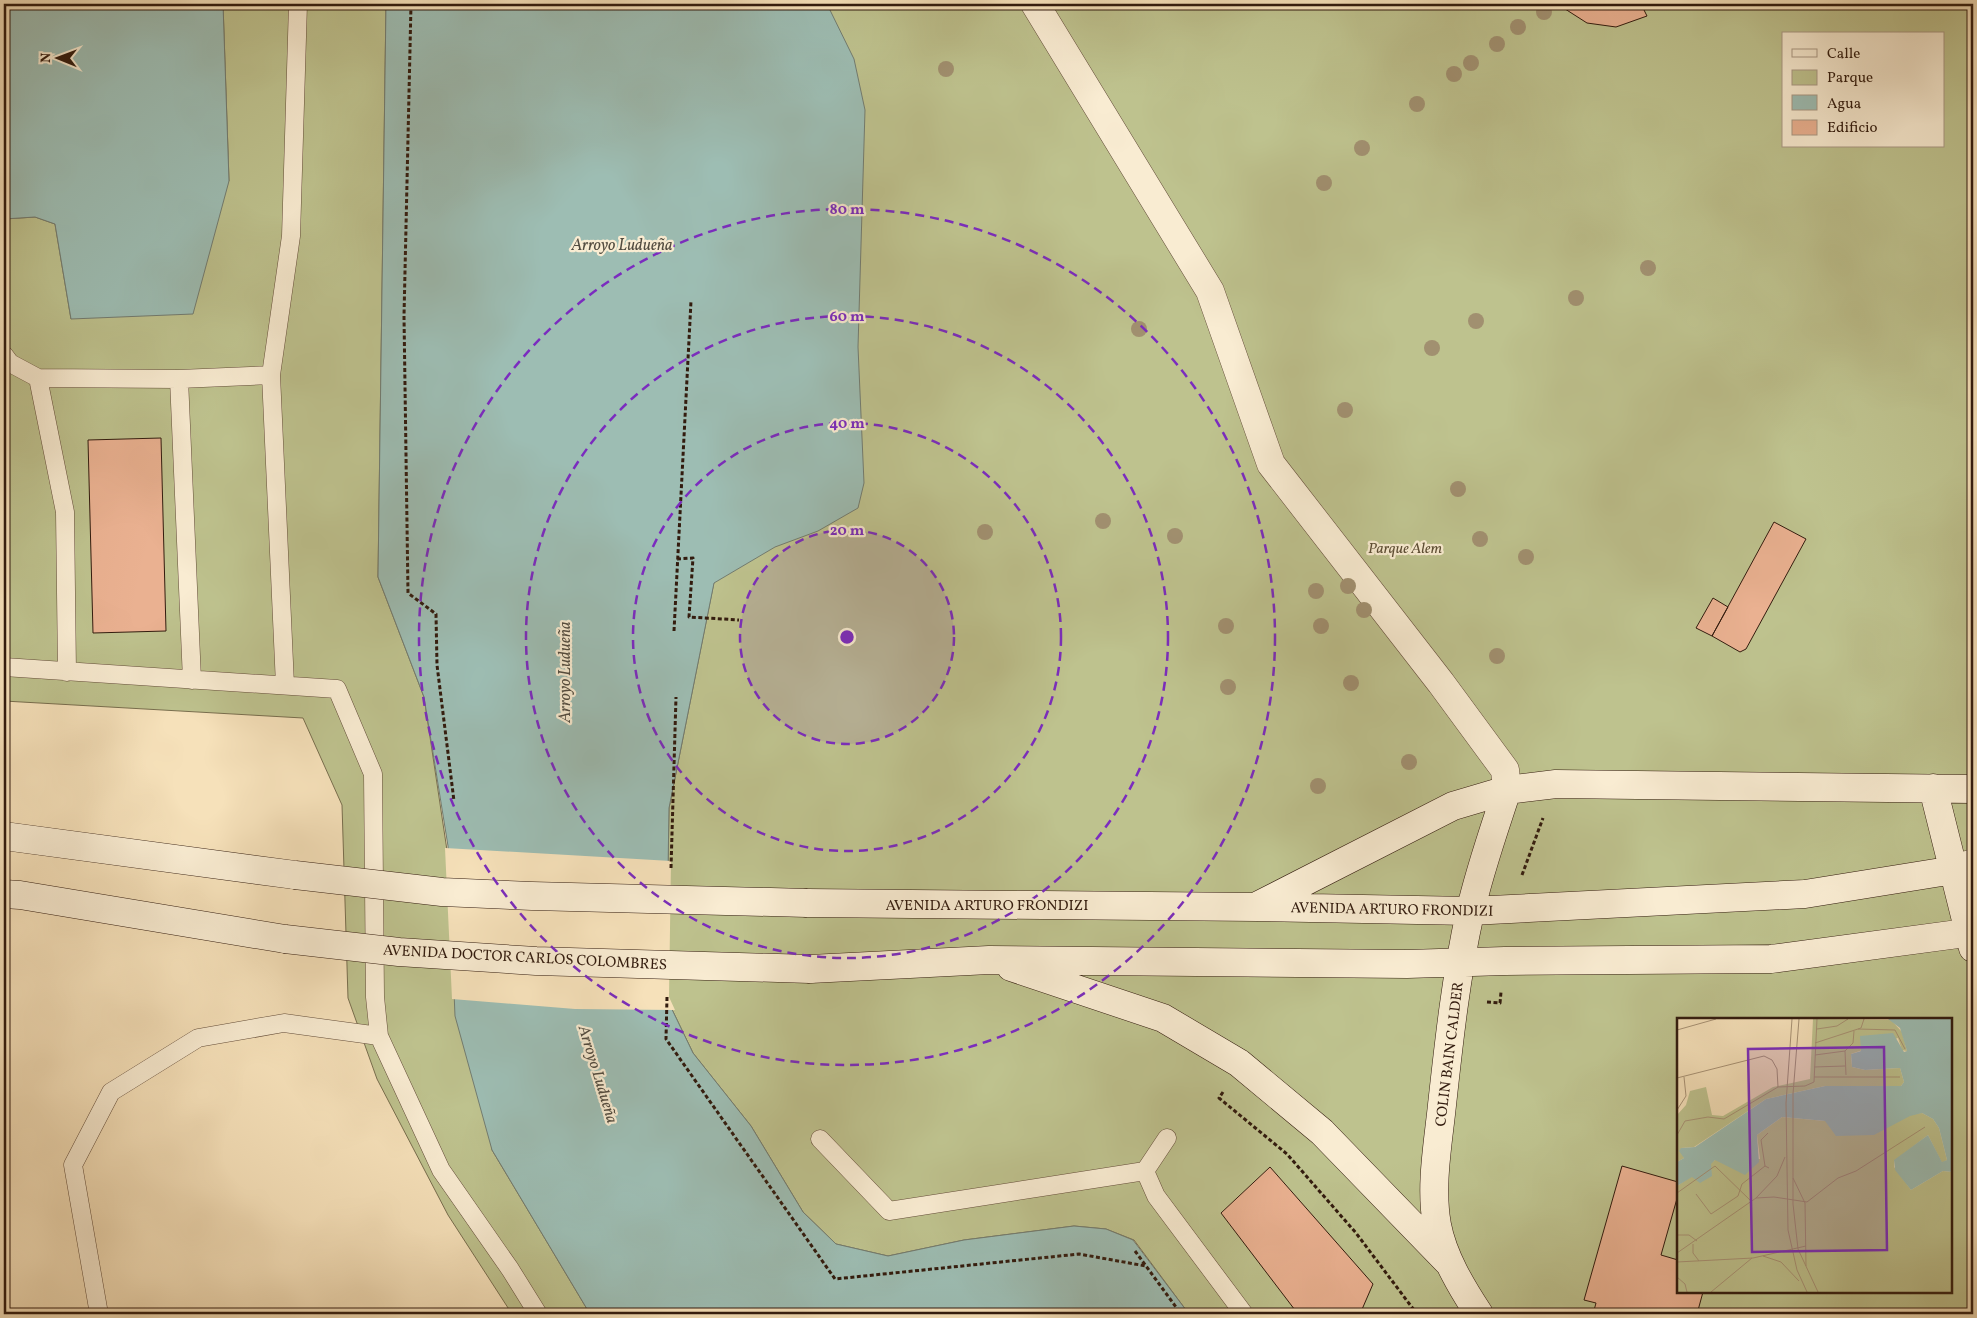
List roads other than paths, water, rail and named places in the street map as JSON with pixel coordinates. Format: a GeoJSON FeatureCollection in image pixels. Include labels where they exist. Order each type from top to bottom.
{"type":"FeatureCollection","features":[{"type":"Feature","properties":{"kind":"main road"},"geometry":{"type":"LineString","coordinates":[[1035,4],[1210,291],[1271,464],[1441,683],[1505,770],[1507,790]]}},
{"type":"Feature","properties":{"kind":"main road"},"geometry":{"type":"LineString","coordinates":[[1256,906],[1454,806],[1507,790],[1556,784],[1973,789]]}},
{"type":"Feature","properties":{"kind":"main road"},"geometry":{"type":"LineString","coordinates":[[989,960],[1397,964],[1771,959],[1972,938],[1964,866],[1933,788]]}},
{"type":"Feature","properties":{"kind":"main road","name":"COLIN BAIN CALDER"},"geometry":{"type":"LineString","coordinates":[[1479,1314],[1450,1264],[1437,1226],[1434,1178],[1460,962],[1470,911],[1507,790]]}},
{"type":"Feature","properties":{"kind":"main road","name":"AVENIDA ARTURO FRONDIZI"},"geometry":{"type":"LineString","coordinates":[[4,836],[295,875],[442,892],[807,903],[1256,906],[1470,911],[1805,894],[1964,866]]}},
{"type":"Feature","properties":{"kind":"main road","name":"AVENIDA DOCTOR CARLOS COLOMBRES"},"geometry":{"type":"LineString","coordinates":[[4,894],[20,895],[284,939],[399,952],[536,961],[810,969],[989,960]]}},
{"type":"Feature","properties":{"kind":"main road"},"geometry":{"type":"LineString","coordinates":[[989,960],[1163,1018],[1239,1063],[1322,1132],[1450,1264]]}},
{"type":"Feature","properties":{"kind":"lane"},"geometry":{"type":"LineString","coordinates":[[285,685],[271,375],[292,236],[298,4]]}},
{"type":"Feature","properties":{"kind":"lane"},"geometry":{"type":"LineString","coordinates":[[4,355],[10,363],[38,378],[179,379],[271,375]]}},
{"type":"Feature","properties":{"kind":"lane"},"geometry":{"type":"LineString","coordinates":[[38,378],[65,512],[67,672]]}},
{"type":"Feature","properties":{"kind":"lane"},"geometry":{"type":"LineString","coordinates":[[179,379],[192,680]]}},
{"type":"Feature","properties":{"kind":"lane"},"geometry":{"type":"LineString","coordinates":[[4,667],[337,689],[373,774],[375,997],[379,1036],[441,1170],[510,1269],[538,1314]]}},
{"type":"Feature","properties":{"kind":"lane"},"geometry":{"type":"LineString","coordinates":[[99,1314],[73,1165],[111,1092],[198,1038],[284,1023],[379,1036]]}},
{"type":"Feature","properties":{"kind":"lane"},"geometry":{"type":"LineString","coordinates":[[820,1140],[889,1211],[1145,1171],[1167,1138]]}},
{"type":"Feature","properties":{"kind":"lane"},"geometry":{"type":"LineString","coordinates":[[1145,1171],[1156,1196],[1244,1314]]}},
{"type":"Feature","properties":{"kind":"water"},"geometry":{"type":"Polygon","coordinates":[[[4,4],[223,4],[229,181],[193,314],[71,319],[55,224],[35,217],[4,219],[4,4]]]}},
{"type":"Feature","properties":{"kind":"water","name":"Arroyo Ludueña"},"geometry":{"type":"Polygon","coordinates":[[[386,4],[827,4],[854,59],[865,110],[858,347],[864,483],[858,508],[818,531],[775,547],[714,583],[669,808],[666,997],[693,1053],[751,1126],[803,1212],[836,1244],[888,1256],[964,1240],[1074,1226],[1106,1229],[1133,1240],[1189,1314],[590,1314],[492,1150],[455,1016],[448,846],[424,697],[378,577],[386,4]]]}},
{"type":"Feature","properties":{"kind":"park label","name":"Parque Alem"},"geometry":{"type":"Point","coordinates":[1405,548]}}]}
